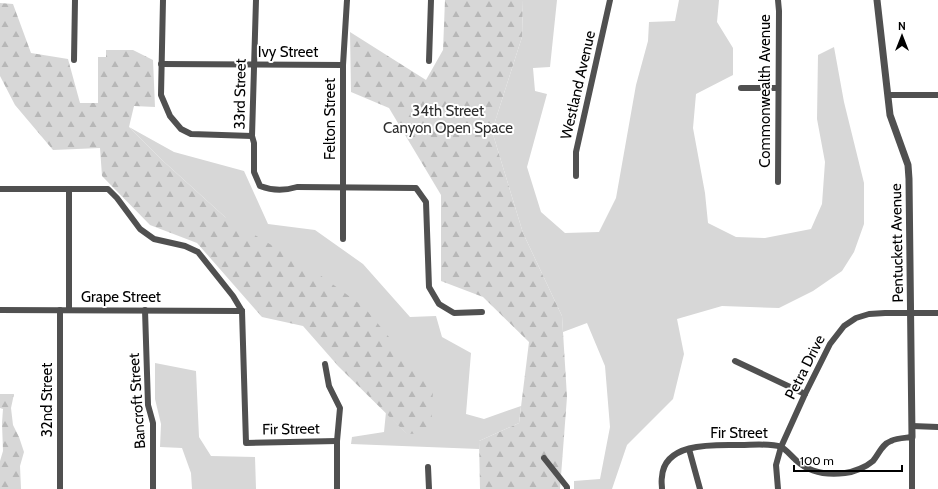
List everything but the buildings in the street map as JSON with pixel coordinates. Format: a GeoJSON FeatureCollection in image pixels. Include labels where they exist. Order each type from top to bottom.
{"type":"FeatureCollection","features":[{"type":"Feature","properties":{"kind":"street"},"geometry":{"type":"LineString","coordinates":[[74,60],[75,0]]}},
{"type":"Feature","properties":{"kind":"street"},"geometry":{"type":"LineString","coordinates":[[163,0],[161,95],[170,116],[180,129],[191,134],[252,136]]}},
{"type":"Feature","properties":{"kind":"street","name":"33rd Street"},"geometry":{"type":"LineString","coordinates":[[256,0],[252,136],[254,143],[254,172],[260,186],[269,190],[285,190],[297,187],[343,187]]}},
{"type":"Feature","properties":{"kind":"street","name":"Felton Street"},"geometry":{"type":"LineString","coordinates":[[343,239],[343,66],[347,0]]}},
{"type":"Feature","properties":{"kind":"street"},"geometry":{"type":"LineString","coordinates":[[429,61],[431,0]]}},
{"type":"Feature","properties":{"kind":"street","name":"Westland Avenue"},"geometry":{"type":"LineString","coordinates":[[576,176],[576,152],[610,0]]}},
{"type":"Feature","properties":{"kind":"street","name":"Commonwealth Avenue"},"geometry":{"type":"LineString","coordinates":[[778,0],[778,182]]}},
{"type":"Feature","properties":{"kind":"street","name":"Pentuckett Avenue"},"geometry":{"type":"LineString","coordinates":[[877,0],[890,115],[908,165],[912,489]]}},
{"type":"Feature","properties":{"kind":"street","name":"Ivy Street"},"geometry":{"type":"LineString","coordinates":[[161,64],[343,66]]}},
{"type":"Feature","properties":{"kind":"street"},"geometry":{"type":"LineString","coordinates":[[742,88],[778,88]]}},
{"type":"Feature","properties":{"kind":"street"},"geometry":{"type":"LineString","coordinates":[[888,95],[938,95]]}},
{"type":"Feature","properties":{"kind":"street"},"geometry":{"type":"LineString","coordinates":[[343,187],[416,188],[426,202],[429,287],[439,304],[454,313],[482,312]]}},
{"type":"Feature","properties":{"kind":"street"},"geometry":{"type":"LineString","coordinates":[[0,189],[108,189],[117,198],[140,229],[154,239],[185,246],[198,252],[233,296],[242,311]]}},
{"type":"Feature","properties":{"kind":"street"},"geometry":{"type":"LineString","coordinates":[[69,189],[69,310]]}},
{"type":"Feature","properties":{"kind":"street","name":"Grape Street"},"geometry":{"type":"LineString","coordinates":[[0,310],[242,311]]}},
{"type":"Feature","properties":{"kind":"street","name":"32nd Street"},"geometry":{"type":"LineString","coordinates":[[60,310],[60,489]]}},
{"type":"Feature","properties":{"kind":"street","name":"Bancroft Street"},"geometry":{"type":"LineString","coordinates":[[145,310],[148,405],[153,423],[153,489]]}},
{"type":"Feature","properties":{"kind":"street","name":"Fir Street"},"geometry":{"type":"LineString","coordinates":[[242,311],[246,442],[337,441]]}},
{"type":"Feature","properties":{"kind":"street"},"geometry":{"type":"LineString","coordinates":[[911,313],[938,313]]}},
{"type":"Feature","properties":{"kind":"street","name":"Petra Drive"},"geometry":{"type":"LineString","coordinates":[[778,489],[776,465],[781,447],[830,344],[844,326],[856,318],[869,314],[911,313]]}},
{"type":"Feature","properties":{"kind":"street"},"geometry":{"type":"LineString","coordinates":[[735,361],[805,394]]}},
{"type":"Feature","properties":{"kind":"street"},"geometry":{"type":"LineString","coordinates":[[325,364],[329,386],[340,408],[337,441],[337,489]]}},
{"type":"Feature","properties":{"kind":"street"},"geometry":{"type":"LineString","coordinates":[[912,426],[938,427]]}},
{"type":"Feature","properties":{"kind":"street","name":"Fir Street"},"geometry":{"type":"LineString","coordinates":[[689,448],[705,446],[770,445],[781,447],[801,466],[830,474],[847,473],[864,467],[873,461],[884,446],[890,441],[912,437]]}},
{"type":"Feature","properties":{"kind":"street"},"geometry":{"type":"LineString","coordinates":[[662,489],[662,476],[665,466],[676,454],[689,448],[700,489]]}},
{"type":"Feature","properties":{"kind":"street"},"geometry":{"type":"LineString","coordinates":[[544,458],[567,489]]}},
{"type":"Feature","properties":{"kind":"street"},"geometry":{"type":"LineString","coordinates":[[428,467],[429,489]]}},
{"type":"Feature","properties":{"kind":"green space","name":"34th Street Canyon Open Space"},"geometry":{"type":"Polygon","coordinates":[[[445,0],[523,0],[522,37],[492,131],[523,233],[562,316],[567,397],[560,489],[480,489],[479,441],[519,423],[529,342],[483,297],[441,281],[441,195],[389,108],[351,92],[350,32],[426,80],[443,50],[445,0]]]}},
{"type":"Feature","properties":{"kind":"green space"},"geometry":{"type":"Polygon","coordinates":[[[523,0],[557,0],[550,67],[533,68],[535,91],[547,94],[527,167],[541,212],[565,233],[599,232],[616,198],[636,85],[648,41],[649,22],[675,21],[679,0],[719,0],[717,22],[733,48],[733,75],[696,94],[693,128],[705,193],[708,223],[736,237],[765,238],[811,229],[822,204],[825,162],[817,119],[818,55],[834,47],[844,102],[864,183],[864,224],[854,252],[842,271],[813,291],[779,308],[722,306],[677,319],[684,354],[673,399],[627,445],[612,489],[574,489],[574,481],[600,479],[610,427],[605,366],[587,323],[563,332],[562,316],[523,233],[492,131],[522,37],[523,0]]]}},
{"type":"Feature","properties":{"kind":"green space"},"geometry":{"type":"Polygon","coordinates":[[[0,3],[13,4],[31,53],[68,59],[80,103],[98,103],[98,57],[106,57],[106,50],[133,50],[153,60],[155,107],[134,106],[129,127],[162,160],[225,217],[313,270],[364,307],[433,390],[431,433],[407,434],[339,367],[303,326],[262,317],[197,243],[150,225],[102,176],[100,148],[53,150],[15,105],[0,76],[0,3]]]}},
{"type":"Feature","properties":{"kind":"green space"},"geometry":{"type":"Polygon","coordinates":[[[129,127],[174,152],[244,171],[268,224],[315,230],[363,264],[410,317],[436,316],[442,337],[471,353],[466,414],[484,419],[521,406],[519,423],[479,441],[479,449],[351,444],[352,437],[384,432],[386,412],[407,434],[225,217],[162,160],[129,127]]]}},
{"type":"Feature","properties":{"kind":"green space"},"geometry":{"type":"Polygon","coordinates":[[[155,363],[196,371],[199,437],[211,456],[255,457],[256,489],[192,489],[191,473],[182,448],[160,447],[161,424],[155,399],[155,363]]]}},
{"type":"Feature","properties":{"kind":"green space"},"geometry":{"type":"Polygon","coordinates":[[[0,394],[14,394],[11,408],[13,425],[24,452],[20,466],[21,489],[0,489],[0,461],[3,451],[3,409],[0,408],[0,394]]]}}]}
